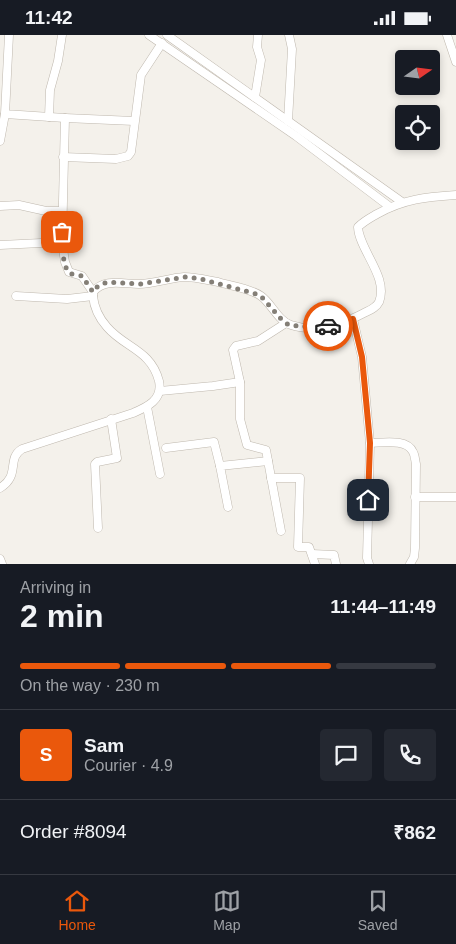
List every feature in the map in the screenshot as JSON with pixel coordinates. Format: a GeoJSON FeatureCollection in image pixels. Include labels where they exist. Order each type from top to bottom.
{"type":"FeatureCollection","features":[{"type":"Feature","properties":{"kind":"street"},"geometry":{"type":"LineString","coordinates":[[0,141],[3,85],[9,35]]}},
{"type":"Feature","properties":{"kind":"street"},"geometry":{"type":"LineString","coordinates":[[49,117],[50,90],[58,61],[62,35]]}},
{"type":"Feature","properties":{"kind":"street"},"geometry":{"type":"LineString","coordinates":[[149,35],[296,136],[390,207]]}},
{"type":"Feature","properties":{"kind":"street"},"geometry":{"type":"LineString","coordinates":[[167,35],[402,202]]}},
{"type":"Feature","properties":{"kind":"street"},"geometry":{"type":"LineString","coordinates":[[255,97],[261,60],[257,47],[258,35]]}},
{"type":"Feature","properties":{"kind":"street"},"geometry":{"type":"LineString","coordinates":[[288,121],[292,49],[289,35]]}},
{"type":"Feature","properties":{"kind":"street"},"geometry":{"type":"LineString","coordinates":[[447,35],[456,62]]}},
{"type":"Feature","properties":{"kind":"street"},"geometry":{"type":"LineString","coordinates":[[63,157],[125,158],[130,152],[141,75],[162,43]]}},
{"type":"Feature","properties":{"kind":"street"},"geometry":{"type":"LineString","coordinates":[[3,113],[134,121]]}},
{"type":"Feature","properties":{"kind":"street"},"geometry":{"type":"LineString","coordinates":[[0,488],[8,483],[12,477],[15,456],[22,449],[133,413],[147,407],[154,401],[160,391],[157,374],[152,364],[141,353],[106,327],[97,310],[93,294],[82,276],[68,272],[62,242],[65,118]]}},
{"type":"Feature","properties":{"kind":"street"},"geometry":{"type":"LineString","coordinates":[[16,296],[67,299],[93,294],[98,286],[107,282],[140,284],[186,277],[201,279],[260,295],[289,325],[298,327],[330,326],[353,319],[374,308],[379,302],[381,291],[378,279],[372,260],[358,233],[358,227],[362,222],[402,202],[429,196],[456,195]]}},
{"type":"Feature","properties":{"kind":"street"},"geometry":{"type":"LineString","coordinates":[[0,206],[19,205],[46,211],[62,211]]}},
{"type":"Feature","properties":{"kind":"street"},"geometry":{"type":"LineString","coordinates":[[0,245],[62,242]]}},
{"type":"Feature","properties":{"kind":"street"},"geometry":{"type":"LineString","coordinates":[[353,319],[362,357],[370,443],[367,558],[369,564]]}},
{"type":"Feature","properties":{"kind":"street"},"geometry":{"type":"LineString","coordinates":[[281,531],[266,450],[247,445],[240,419],[240,382],[234,347],[258,341],[286,323]]}},
{"type":"Feature","properties":{"kind":"street"},"geometry":{"type":"LineString","coordinates":[[160,391],[240,382]]}},
{"type":"Feature","properties":{"kind":"street"},"geometry":{"type":"LineString","coordinates":[[147,407],[160,474]]}},
{"type":"Feature","properties":{"kind":"street"},"geometry":{"type":"LineString","coordinates":[[98,527],[94,467],[97,463],[116,458],[111,419]]}},
{"type":"Feature","properties":{"kind":"street"},"geometry":{"type":"LineString","coordinates":[[166,448],[214,442],[228,507]]}},
{"type":"Feature","properties":{"kind":"street"},"geometry":{"type":"LineString","coordinates":[[370,443],[402,443],[409,446],[413,451],[416,464],[414,557],[408,563]]}},
{"type":"Feature","properties":{"kind":"street"},"geometry":{"type":"LineString","coordinates":[[220,466],[268,461]]}},
{"type":"Feature","properties":{"kind":"street"},"geometry":{"type":"LineString","coordinates":[[271,478],[300,478],[298,547],[309,547],[315,564]]}},
{"type":"Feature","properties":{"kind":"street"},"geometry":{"type":"LineString","coordinates":[[416,497],[456,497]]}},
{"type":"Feature","properties":{"kind":"street"},"geometry":{"type":"LineString","coordinates":[[312,554],[334,555],[336,564]]}},
{"type":"Feature","properties":{"kind":"street"},"geometry":{"type":"LineString","coordinates":[[0,559],[2,564]]}},
{"type":"Feature","properties":{"kind":"way so far"},"geometry":{"type":"LineString","coordinates":[[62,232],[63,254],[68,272],[82,276],[93,292],[98,286],[107,282],[140,284],[186,277],[201,279],[218,282],[260,295],[283,321],[289,325],[298,327],[328,326]]}},
{"type":"Feature","properties":{"kind":"route"},"geometry":{"type":"LineString","coordinates":[[328,326],[353,319],[360,345],[370,443],[368,500]]}}]}
